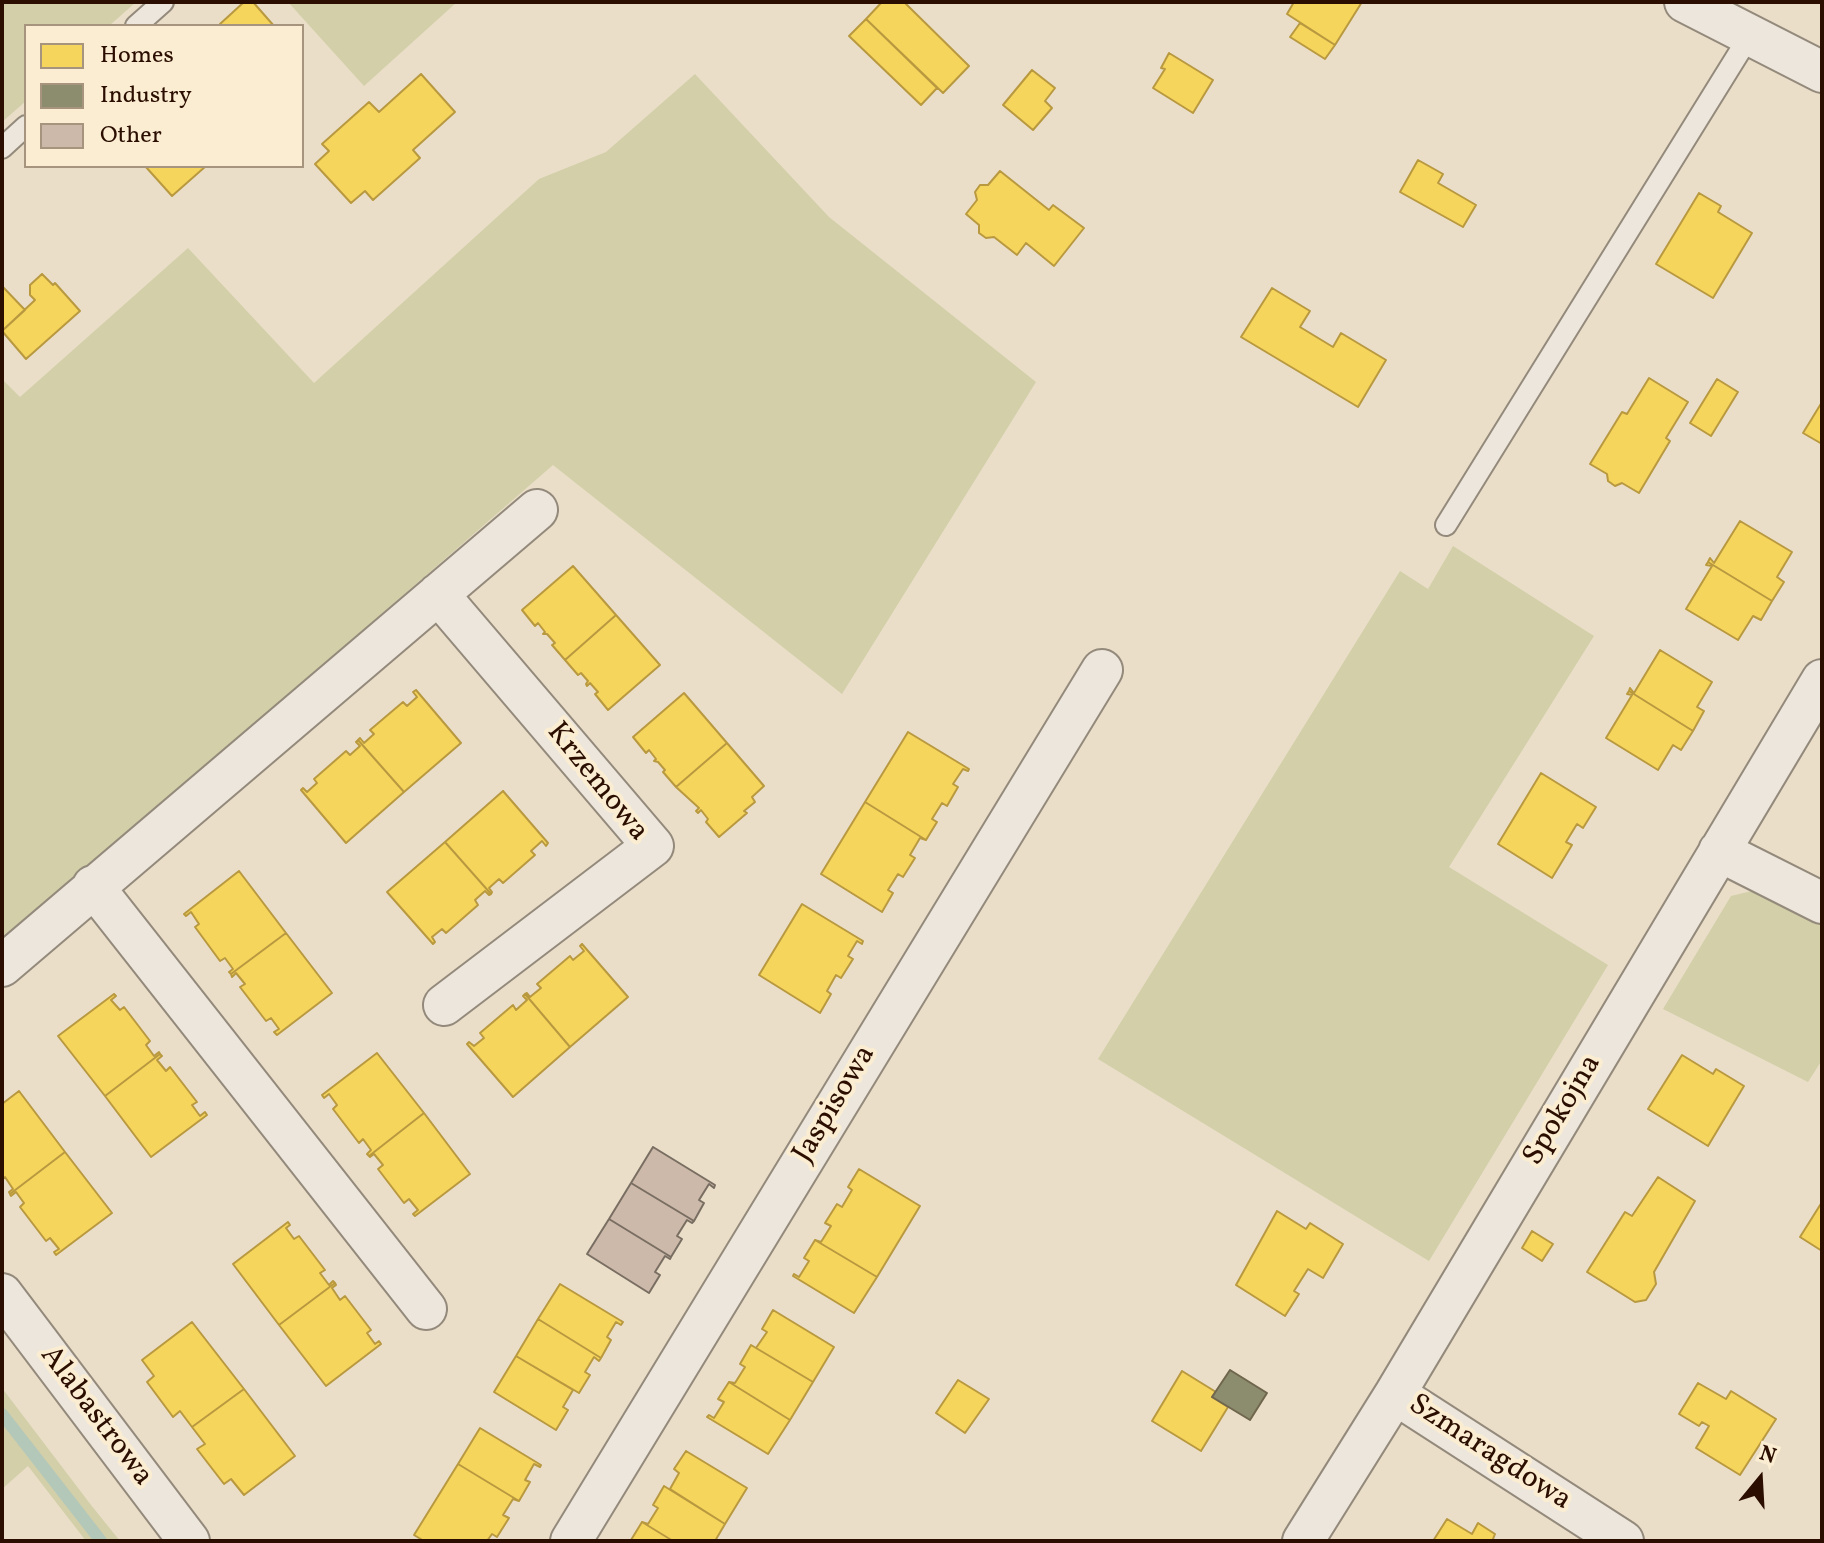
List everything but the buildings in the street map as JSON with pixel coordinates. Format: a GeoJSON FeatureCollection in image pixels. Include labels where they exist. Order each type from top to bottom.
{"type":"FeatureCollection","features":[{"type":"Feature","properties":{"kind":"street"},"geometry":{"type":"LineString","coordinates":[[1685,2],[1822,72]]}},
{"type":"Feature","properties":{"kind":"street"},"geometry":{"type":"LineString","coordinates":[[2,966],[537,510]]}},
{"type":"Feature","properties":{"kind":"street","name":"Krzemowa"},"geometry":{"type":"LineString","coordinates":[[438,594],[653,846],[444,1005]]}},
{"type":"Feature","properties":{"kind":"street","name":"Jaspisowa"},"geometry":{"type":"LineString","coordinates":[[571,1541],[1102,670]]}},
{"type":"Feature","properties":{"kind":"street","name":"Spokojna"},"geometry":{"type":"LineString","coordinates":[[1303,1541],[1395,1394],[1822,680]]}},
{"type":"Feature","properties":{"kind":"street"},"geometry":{"type":"LineString","coordinates":[[1719,851],[1822,903]]}},
{"type":"Feature","properties":{"kind":"street"},"geometry":{"type":"LineString","coordinates":[[93,886],[426,1309]]}},
{"type":"Feature","properties":{"kind":"street","name":"Alabastrowa"},"geometry":{"type":"LineString","coordinates":[[2,1294],[189,1541]]}},
{"type":"Feature","properties":{"kind":"street","name":"Szmaragdowa"},"geometry":{"type":"LineString","coordinates":[[1395,1394],[1623,1541]]}},
{"type":"Feature","properties":{"kind":"lane"},"geometry":{"type":"LineString","coordinates":[[138,24],[163,2]]}},
{"type":"Feature","properties":{"kind":"lane"},"geometry":{"type":"LineString","coordinates":[[1446,525],[1750,35]]}},
{"type":"Feature","properties":{"kind":"lane"},"geometry":{"type":"LineString","coordinates":[[2,148],[24,128]]}},
{"type":"Feature","properties":{"kind":"shaded area"},"geometry":{"type":"Polygon","coordinates":[[[2,2],[136,2],[111,24],[24,24],[24,103],[2,122],[2,2]]]}},
{"type":"Feature","properties":{"kind":"shaded area"},"geometry":{"type":"Polygon","coordinates":[[[288,2],[457,2],[364,86],[288,2]]]}},
{"type":"Feature","properties":{"kind":"shaded area"},"geometry":{"type":"Polygon","coordinates":[[[695,74],[829,217],[1036,382],[842,694],[553,465],[2,944],[2,379],[20,397],[188,248],[314,383],[539,179],[606,152],[695,74]]]}},
{"type":"Feature","properties":{"kind":"shaded area"},"geometry":{"type":"Polygon","coordinates":[[[1453,546],[1594,636],[1449,867],[1608,965],[1429,1261],[1098,1059],[1400,571],[1428,589],[1453,546]]]}},
{"type":"Feature","properties":{"kind":"shaded area"},"geometry":{"type":"Polygon","coordinates":[[[1756,890],[1822,924],[1822,1060],[1808,1082],[1663,1009],[1731,896],[1756,890]]]}},
{"type":"Feature","properties":{"kind":"shaded area"},"geometry":{"type":"Polygon","coordinates":[[[2,1388],[120,1541],[86,1541],[28,1466],[2,1489],[2,1388]]]}},
{"type":"Feature","properties":{"kind":"waterway"},"geometry":{"type":"LineString","coordinates":[[2,1414],[101,1541]]}}]}
